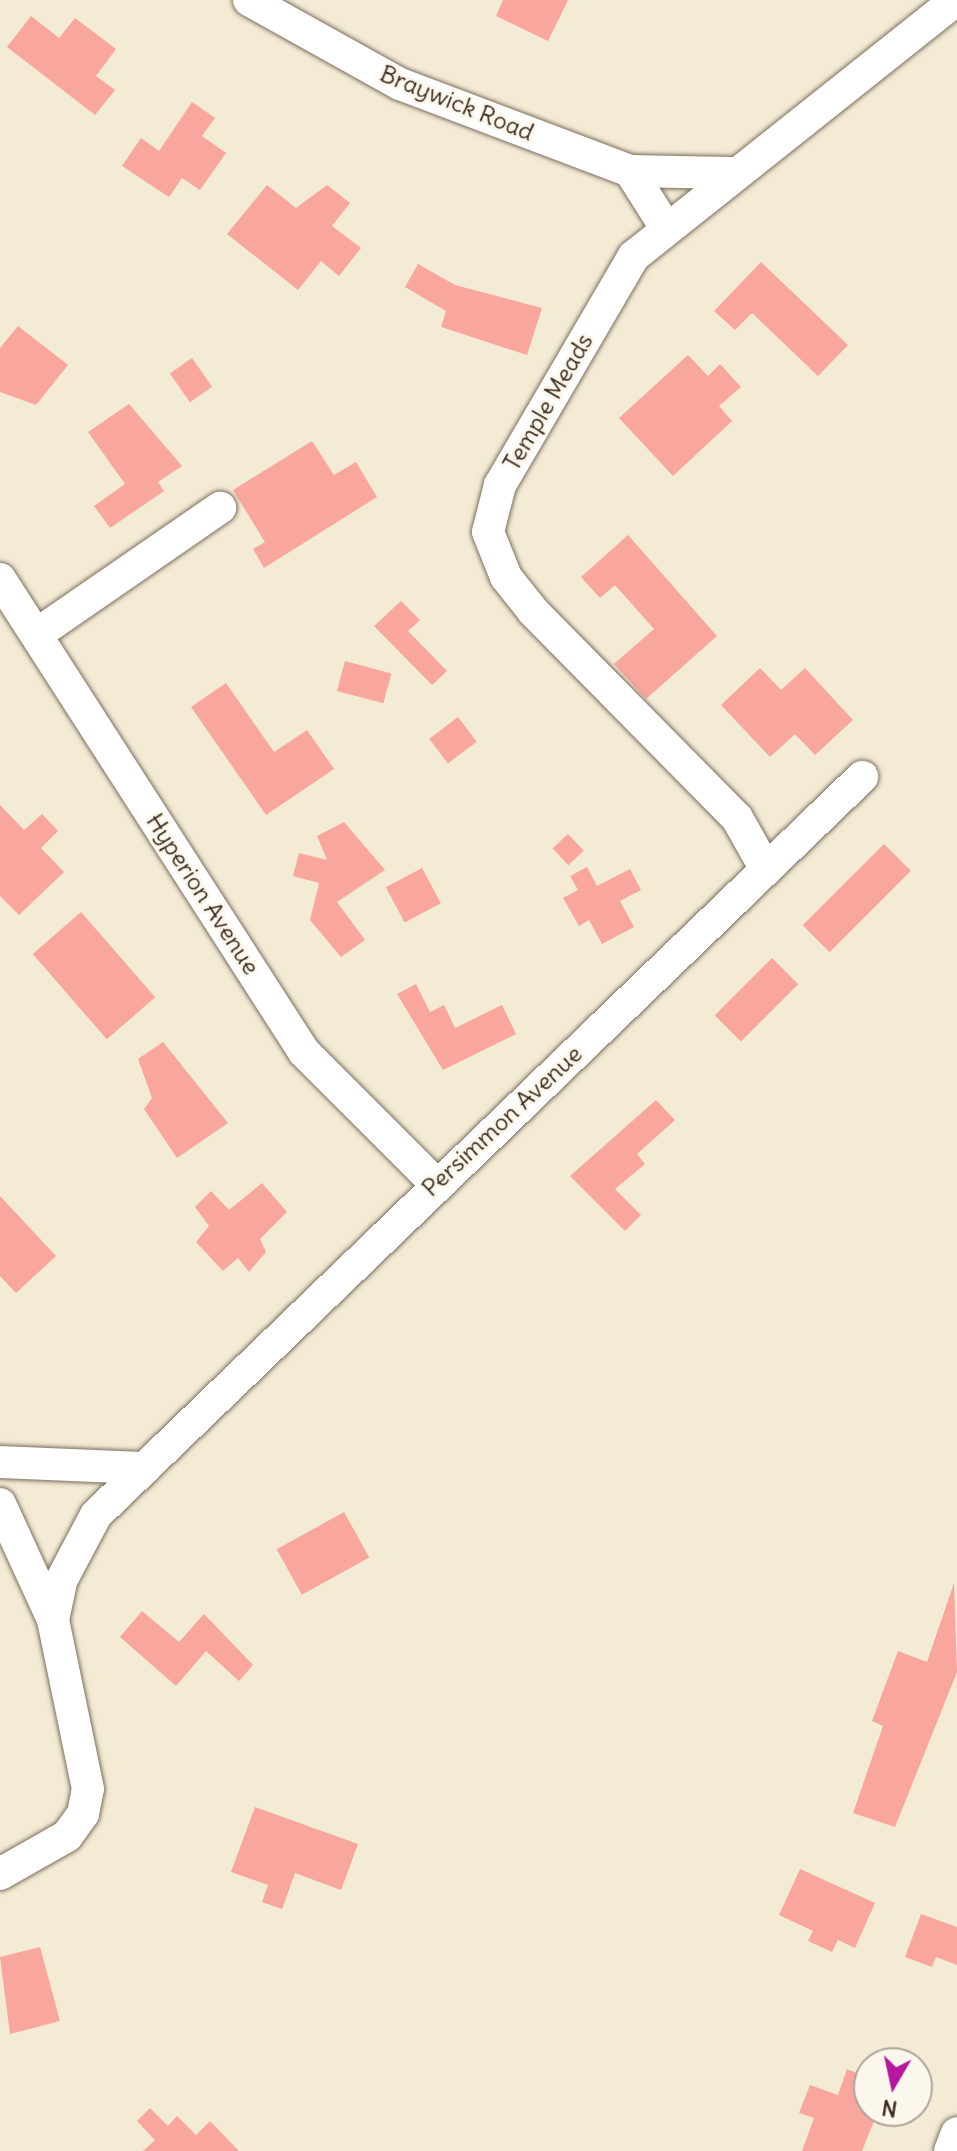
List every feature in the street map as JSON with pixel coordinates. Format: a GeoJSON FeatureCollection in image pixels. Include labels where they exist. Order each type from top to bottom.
{"type":"FeatureCollection","features":[{"type":"Feature","properties":{"kind":"street","name":"Braywick Road"},"geometry":{"type":"LineString","coordinates":[[249,0],[400,84],[630,171],[730,173]]}},
{"type":"Feature","properties":{"kind":"street","name":"Temple Meads"},"geometry":{"type":"LineString","coordinates":[[764,866],[737,818],[533,611],[506,577],[488,532],[500,485],[634,256],[730,173],[801,129],[956,0]]}},
{"type":"Feature","properties":{"kind":"street"},"geometry":{"type":"LineString","coordinates":[[630,171],[666,228]]}},
{"type":"Feature","properties":{"kind":"street"},"geometry":{"type":"LineString","coordinates":[[40,632],[220,508]]}},
{"type":"Feature","properties":{"kind":"street","name":"Hyperion Avenue"},"geometry":{"type":"LineString","coordinates":[[0,579],[40,632],[304,1052],[436,1184]]}},
{"type":"Feature","properties":{"kind":"street","name":"Persimmon Avenue"},"geometry":{"type":"LineString","coordinates":[[53,1620],[76,1546],[145,1468],[764,866],[862,777]]}},
{"type":"Feature","properties":{"kind":"street"},"geometry":{"type":"LineString","coordinates":[[0,1462],[145,1468]]}},
{"type":"Feature","properties":{"kind":"street"},"geometry":{"type":"LineString","coordinates":[[0,1504],[53,1620],[88,1789],[83,1814],[67,1836],[0,1874]]}},
{"type":"Feature","properties":{"kind":"street"},"geometry":{"type":"LineString","coordinates":[[950,2151],[957,2133]]}},
{"type":"Feature","properties":{"kind":"building"},"geometry":{"type":"Polygon","coordinates":[[[503,0],[568,0],[548,41],[496,16],[503,0]]]}},
{"type":"Feature","properties":{"kind":"building"},"geometry":{"type":"Polygon","coordinates":[[[31,16],[59,38],[75,18],[116,49],[96,76],[115,90],[95,115],[7,47],[31,16]]]}},
{"type":"Feature","properties":{"kind":"building"},"geometry":{"type":"Polygon","coordinates":[[[192,102],[215,118],[202,136],[226,153],[200,190],[182,178],[169,197],[122,166],[141,138],[159,151],[192,102]]]}},
{"type":"Feature","properties":{"kind":"building"},"geometry":{"type":"Polygon","coordinates":[[[267,185],[296,208],[327,185],[350,203],[332,226],[361,248],[339,276],[321,261],[298,290],[227,234],[267,185]]]}},
{"type":"Feature","properties":{"kind":"building"},"geometry":{"type":"Polygon","coordinates":[[[761,262],[848,345],[818,376],[752,313],[735,330],[714,311],[761,262]]]}},
{"type":"Feature","properties":{"kind":"building"},"geometry":{"type":"Polygon","coordinates":[[[418,264],[455,285],[542,308],[527,355],[441,327],[446,311],[405,287],[418,264]]]}},
{"type":"Feature","properties":{"kind":"building"},"geometry":{"type":"Polygon","coordinates":[[[18,326],[68,365],[36,405],[0,392],[0,348],[18,326]]]}},
{"type":"Feature","properties":{"kind":"building"},"geometry":{"type":"Polygon","coordinates":[[[688,355],[708,376],[720,364],[741,387],[719,406],[732,421],[673,476],[619,418],[688,355]]]}},
{"type":"Feature","properties":{"kind":"building"},"geometry":{"type":"Polygon","coordinates":[[[192,358],[212,387],[190,402],[170,373],[192,358]]]}},
{"type":"Feature","properties":{"kind":"building"},"geometry":{"type":"Polygon","coordinates":[[[129,404],[182,466],[158,482],[164,491],[110,528],[94,506],[125,484],[88,432],[129,404]]]}},
{"type":"Feature","properties":{"kind":"building"},"geometry":{"type":"Polygon","coordinates":[[[312,441],[334,475],[356,462],[377,497],[264,568],[253,549],[265,542],[233,490],[312,441]]]}},
{"type":"Feature","properties":{"kind":"building"},"geometry":{"type":"Polygon","coordinates":[[[628,535],[717,636],[646,699],[614,664],[654,629],[615,585],[600,598],[581,577],[628,535]]]}},
{"type":"Feature","properties":{"kind":"building"},"geometry":{"type":"Polygon","coordinates":[[[401,601],[420,620],[408,631],[447,671],[432,685],[374,626],[401,601]]]}},
{"type":"Feature","properties":{"kind":"building"},"geometry":{"type":"Polygon","coordinates":[[[345,661],[391,673],[383,703],[337,691],[345,661]]]}},
{"type":"Feature","properties":{"kind":"building"},"geometry":{"type":"Polygon","coordinates":[[[760,668],[781,690],[805,668],[853,720],[815,755],[795,734],[770,757],[721,705],[760,668]]]}},
{"type":"Feature","properties":{"kind":"building"},"geometry":{"type":"Polygon","coordinates":[[[226,683],[274,752],[307,730],[334,769],[266,815],[191,707],[226,683]]]}},
{"type":"Feature","properties":{"kind":"building"},"geometry":{"type":"Polygon","coordinates":[[[458,717],[477,742],[448,763],[429,739],[458,717]]]}},
{"type":"Feature","properties":{"kind":"building"},"geometry":{"type":"Polygon","coordinates":[[[0,805],[24,830],[42,814],[58,831],[41,848],[64,872],[19,915],[0,896],[0,805]]]}},
{"type":"Feature","properties":{"kind":"building"},"geometry":{"type":"Polygon","coordinates":[[[344,822],[385,870],[337,902],[365,940],[341,957],[310,920],[319,883],[293,876],[299,853],[327,860],[317,836],[344,822]]]}},
{"type":"Feature","properties":{"kind":"building"},"geometry":{"type":"Polygon","coordinates":[[[568,834],[584,851],[568,865],[553,848],[568,834]]]}},
{"type":"Feature","properties":{"kind":"building"},"geometry":{"type":"Polygon","coordinates":[[[884,844],[911,871],[830,952],[803,925],[884,844]]]}},
{"type":"Feature","properties":{"kind":"building"},"geometry":{"type":"Polygon","coordinates":[[[587,867],[597,886],[630,869],[641,890],[620,901],[634,927],[602,944],[589,920],[579,926],[563,898],[578,890],[570,876],[587,867]]]}},
{"type":"Feature","properties":{"kind":"building"},"geometry":{"type":"Polygon","coordinates":[[[422,868],[441,903],[405,923],[386,887],[422,868]]]}},
{"type":"Feature","properties":{"kind":"building"},"geometry":{"type":"Polygon","coordinates":[[[81,912],[155,997],[107,1039],[33,954],[81,912]]]}},
{"type":"Feature","properties":{"kind":"building"},"geometry":{"type":"Polygon","coordinates":[[[772,958],[798,984],[741,1041],[715,1015],[772,958]]]}},
{"type":"Feature","properties":{"kind":"building"},"geometry":{"type":"Polygon","coordinates":[[[416,984],[430,1012],[444,1005],[455,1028],[502,1005],[516,1034],[443,1070],[397,994],[416,984]]]}},
{"type":"Feature","properties":{"kind":"building"},"geometry":{"type":"Polygon","coordinates":[[[163,1042],[228,1123],[177,1158],[144,1109],[152,1098],[138,1059],[163,1042]]]}},
{"type":"Feature","properties":{"kind":"building"},"geometry":{"type":"Polygon","coordinates":[[[656,1100],[675,1120],[637,1154],[645,1164],[615,1189],[641,1215],[625,1231],[570,1176],[656,1100]]]}},
{"type":"Feature","properties":{"kind":"building"},"geometry":{"type":"Polygon","coordinates":[[[262,1183],[287,1212],[260,1239],[266,1252],[249,1272],[238,1258],[223,1271],[196,1242],[209,1226],[195,1207],[211,1191],[229,1210],[262,1183]]]}},
{"type":"Feature","properties":{"kind":"building"},"geometry":{"type":"Polygon","coordinates":[[[0,1196],[56,1256],[16,1293],[0,1276],[0,1196]]]}},
{"type":"Feature","properties":{"kind":"building"},"geometry":{"type":"Polygon","coordinates":[[[344,1512],[369,1557],[302,1595],[277,1549],[344,1512]]]}},
{"type":"Feature","properties":{"kind":"building"},"geometry":{"type":"Polygon","coordinates":[[[954,1583],[957,1672],[895,1827],[853,1813],[883,1726],[872,1721],[898,1651],[927,1662],[954,1583]]]}},
{"type":"Feature","properties":{"kind":"building"},"geometry":{"type":"Polygon","coordinates":[[[142,1611],[179,1642],[204,1614],[253,1665],[239,1681],[206,1651],[176,1686],[120,1637],[142,1611]]]}},
{"type":"Feature","properties":{"kind":"building"},"geometry":{"type":"Polygon","coordinates":[[[255,1807],[358,1844],[341,1890],[295,1873],[282,1909],[262,1902],[268,1885],[231,1872],[255,1807]]]}},
{"type":"Feature","properties":{"kind":"building"},"geometry":{"type":"Polygon","coordinates":[[[800,1869],[875,1903],[855,1948],[838,1940],[832,1952],[808,1941],[813,1931],[779,1915],[800,1869]]]}},
{"type":"Feature","properties":{"kind":"building"},"geometry":{"type":"Polygon","coordinates":[[[921,1914],[957,1927],[957,1965],[936,1957],[932,1967],[905,1957],[921,1914]]]}},
{"type":"Feature","properties":{"kind":"building"},"geometry":{"type":"Polygon","coordinates":[[[40,1947],[60,2021],[10,2034],[0,1957],[40,1947]]]}},
{"type":"Feature","properties":{"kind":"building"},"geometry":{"type":"Polygon","coordinates":[[[847,2069],[853,2071],[853,2127],[872,2127],[862,2151],[802,2151],[814,2118],[799,2113],[810,2085],[838,2095],[847,2069]]]}},
{"type":"Feature","properties":{"kind":"building"},"geometry":{"type":"Polygon","coordinates":[[[150,2108],[168,2126],[177,2116],[196,2135],[210,2121],[239,2151],[143,2151],[155,2140],[137,2121],[150,2108]]]}}]}
